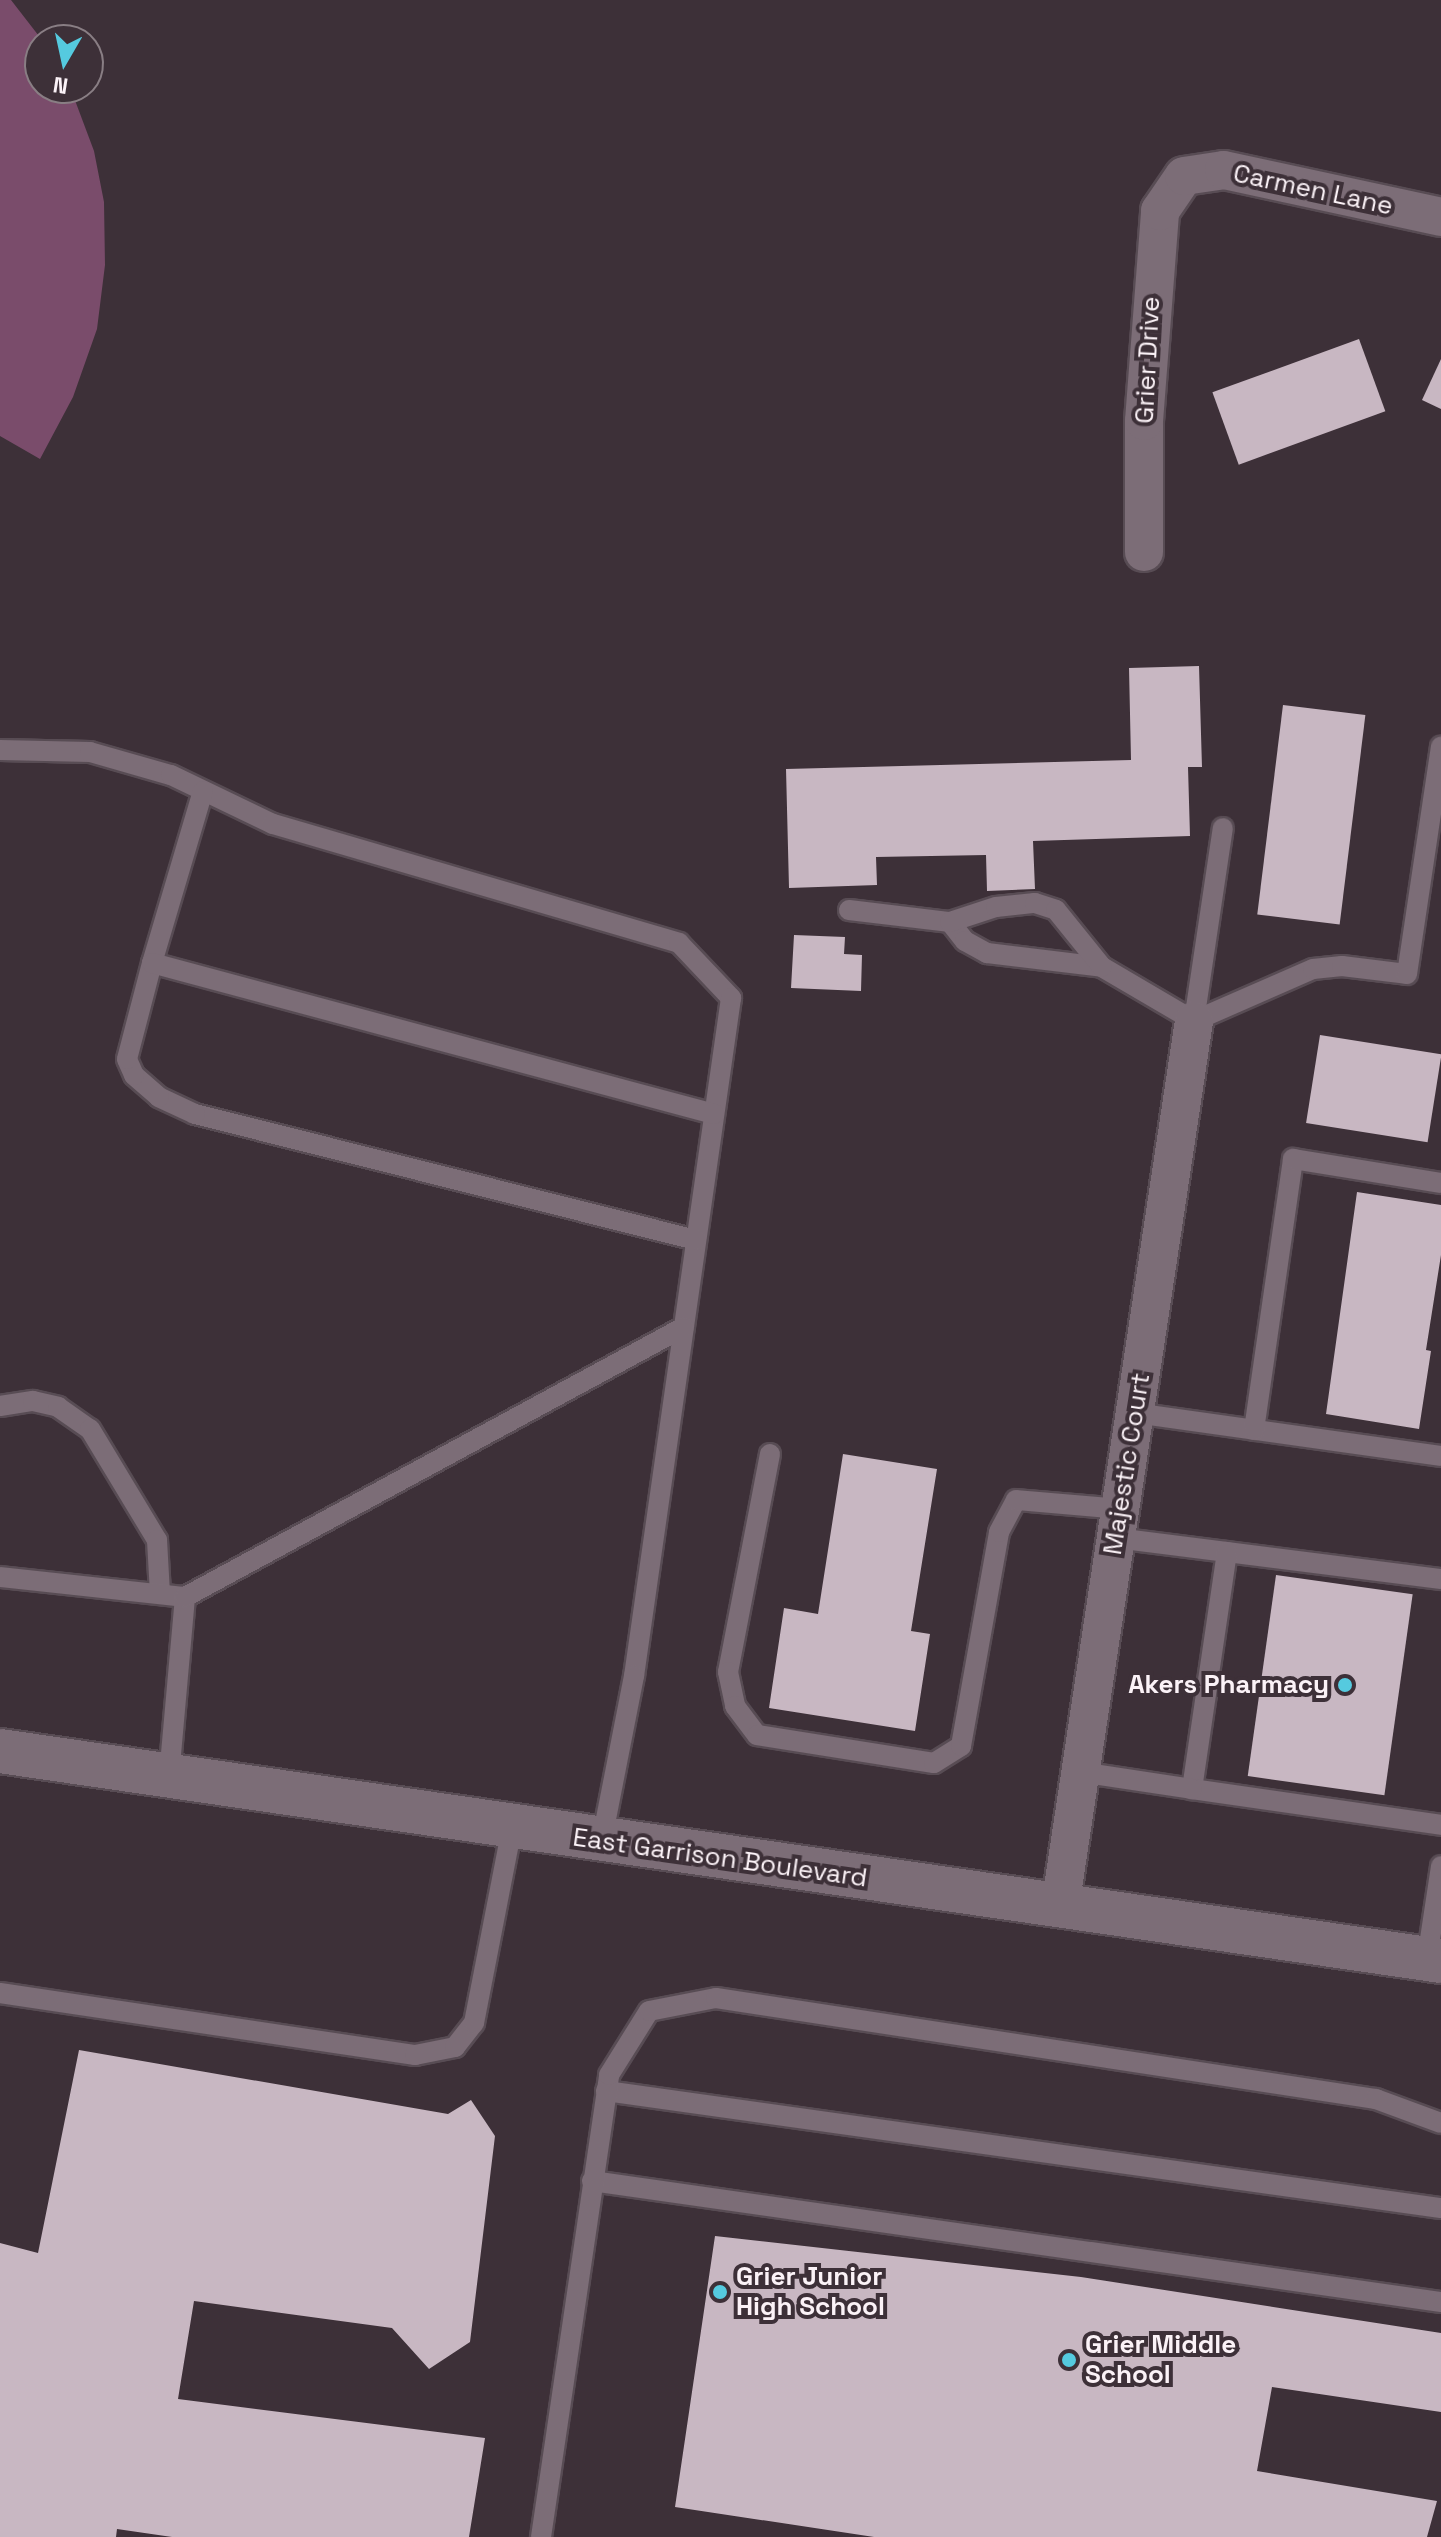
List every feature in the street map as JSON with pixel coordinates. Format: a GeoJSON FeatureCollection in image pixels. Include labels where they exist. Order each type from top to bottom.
{"type":"FeatureCollection","features":[{"type":"Feature","properties":{"kind":"main road","name":"East Garrison Boulevard"},"geometry":{"type":"LineString","coordinates":[[0,1751],[1434,1960]]}},
{"type":"Feature","properties":{"kind":"street","name":"Carmen Lane"},"geometry":{"type":"LineString","coordinates":[[1184,176],[1224,170],[1441,217]]}},
{"type":"Feature","properties":{"kind":"street","name":"Grier Drive"},"geometry":{"type":"LineString","coordinates":[[1144,552],[1144,407],[1160,211],[1184,176]]}},
{"type":"Feature","properties":{"kind":"street","name":"Majestic Court"},"geometry":{"type":"LineString","coordinates":[[1060,1907],[1194,1021]]}},
{"type":"Feature","properties":{"kind":"lane"},"geometry":{"type":"LineString","coordinates":[[1194,1021],[1313,969],[1342,966],[1407,974],[1441,747]]}},
{"type":"Feature","properties":{"kind":"lane"},"geometry":{"type":"LineString","coordinates":[[0,750],[90,752],[171,775],[273,824],[679,943],[731,998],[634,1676],[602,1839]]}},
{"type":"Feature","properties":{"kind":"lane"},"geometry":{"type":"LineString","coordinates":[[203,791],[127,1059],[134,1075],[159,1097],[195,1114],[696,1240]]}},
{"type":"Feature","properties":{"kind":"lane"},"geometry":{"type":"LineString","coordinates":[[1194,1021],[1223,828]]}},
{"type":"Feature","properties":{"kind":"lane"},"geometry":{"type":"LineString","coordinates":[[849,910],[950,922],[996,907],[1035,903],[1056,910],[1102,967],[1194,1021]]}},
{"type":"Feature","properties":{"kind":"lane"},"geometry":{"type":"LineString","coordinates":[[950,922],[965,941],[987,953],[1102,967]]}},
{"type":"Feature","properties":{"kind":"lane"},"geometry":{"type":"LineString","coordinates":[[152,963],[714,1114]]}},
{"type":"Feature","properties":{"kind":"lane"},"geometry":{"type":"LineString","coordinates":[[1254,1430],[1293,1159],[1441,1183]]}},
{"type":"Feature","properties":{"kind":"lane"},"geometry":{"type":"LineString","coordinates":[[0,1577],[185,1597],[684,1327]]}},
{"type":"Feature","properties":{"kind":"lane"},"geometry":{"type":"LineString","coordinates":[[0,1406],[33,1401],[58,1407],[90,1429],[157,1540],[160,1594]]}},
{"type":"Feature","properties":{"kind":"lane"},"geometry":{"type":"LineString","coordinates":[[1135,1413],[1441,1456]]}},
{"type":"Feature","properties":{"kind":"lane"},"geometry":{"type":"LineString","coordinates":[[770,1454],[728,1672],[735,1706],[757,1735],[934,1763],[961,1746],[999,1532],[1016,1500],[1227,1552],[1441,1579]]}},
{"type":"Feature","properties":{"kind":"lane"},"geometry":{"type":"LineString","coordinates":[[1192,1789],[1227,1552]]}},
{"type":"Feature","properties":{"kind":"lane"},"geometry":{"type":"LineString","coordinates":[[169,1776],[185,1597]]}},
{"type":"Feature","properties":{"kind":"lane"},"geometry":{"type":"LineString","coordinates":[[1080,1772],[1441,1825]]}},
{"type":"Feature","properties":{"kind":"lane"},"geometry":{"type":"LineString","coordinates":[[0,1993],[415,2055],[455,2047],[474,2023],[512,1827]]}},
{"type":"Feature","properties":{"kind":"lane"},"geometry":{"type":"LineString","coordinates":[[1434,1960],[1441,1866]]}},
{"type":"Feature","properties":{"kind":"lane"},"geometry":{"type":"LineString","coordinates":[[541,2537],[609,2075],[649,2011],[716,1998],[1376,2099],[1441,2123]]}},
{"type":"Feature","properties":{"kind":"lane"},"geometry":{"type":"LineString","coordinates":[[606,2091],[1441,2208]]}},
{"type":"Feature","properties":{"kind":"lane"},"geometry":{"type":"LineString","coordinates":[[592,2181],[1441,2302]]}},
{"type":"Feature","properties":{"kind":"shaded area"},"geometry":{"type":"Polygon","coordinates":[[[0,0],[11,0],[30,24],[24,24],[24,104],[76,104],[94,151],[104,202],[105,265],[97,329],[73,397],[40,459],[0,436],[0,0]]]}},
{"type":"Feature","properties":{"kind":"building"},"geometry":{"type":"Polygon","coordinates":[[[1359,339],[1385,411],[1239,465],[1212,392],[1359,339]]]}},
{"type":"Feature","properties":{"kind":"building"},"geometry":{"type":"Polygon","coordinates":[[[1441,359],[1441,409],[1422,400],[1441,359]]]}},
{"type":"Feature","properties":{"kind":"building"},"geometry":{"type":"Polygon","coordinates":[[[1199,666],[1202,767],[1188,767],[1190,836],[1033,841],[1035,889],[987,891],[986,855],[876,857],[877,885],[789,888],[786,769],[1131,760],[1129,668],[1199,666]]]}},
{"type":"Feature","properties":{"kind":"building"},"geometry":{"type":"Polygon","coordinates":[[[1283,705],[1365,715],[1340,925],[1257,914],[1283,705]]]}},
{"type":"Feature","properties":{"kind":"building"},"geometry":{"type":"Polygon","coordinates":[[[794,935],[845,937],[844,954],[862,955],[861,991],[791,988],[794,935]]]}},
{"type":"Feature","properties":{"kind":"building"},"geometry":{"type":"Polygon","coordinates":[[[1320,1035],[1441,1054],[1428,1142],[1306,1123],[1320,1035]]]}},
{"type":"Feature","properties":{"kind":"building"},"geometry":{"type":"Polygon","coordinates":[[[1357,1192],[1441,1205],[1441,1255],[1426,1350],[1431,1351],[1419,1429],[1326,1414],[1357,1192]]]}},
{"type":"Feature","properties":{"kind":"building"},"geometry":{"type":"Polygon","coordinates":[[[843,1454],[937,1469],[911,1631],[930,1634],[915,1731],[769,1708],[784,1608],[818,1614],[843,1454]]]}},
{"type":"Feature","properties":{"kind":"building"},"geometry":{"type":"Polygon","coordinates":[[[1276,1575],[1413,1594],[1384,1795],[1248,1776],[1276,1575]]]}},
{"type":"Feature","properties":{"kind":"building"},"geometry":{"type":"Polygon","coordinates":[[[79,2050],[448,2114],[471,2100],[495,2136],[470,2342],[429,2369],[392,2328],[194,2301],[178,2399],[485,2438],[469,2537],[172,2537],[117,2529],[116,2537],[0,2537],[0,2243],[38,2253],[79,2050]]]}},
{"type":"Feature","properties":{"kind":"building","name":"Grier Middle School"},"geometry":{"type":"Polygon","coordinates":[[[715,2236],[1081,2277],[1441,2333],[1441,2412],[1272,2387],[1257,2471],[1437,2501],[1427,2537],[874,2537],[675,2507],[715,2236]]]}},
{"type":"Feature","properties":{"kind":"place","name":"Akers Pharmacy"},"geometry":{"type":"Point","coordinates":[1345,1685]}},
{"type":"Feature","properties":{"kind":"place","name":"Grier Junior High School"},"geometry":{"type":"Point","coordinates":[720,2292]}},
{"type":"Feature","properties":{"kind":"place","name":"Grier Middle School"},"geometry":{"type":"Point","coordinates":[1069,2360]}}]}
